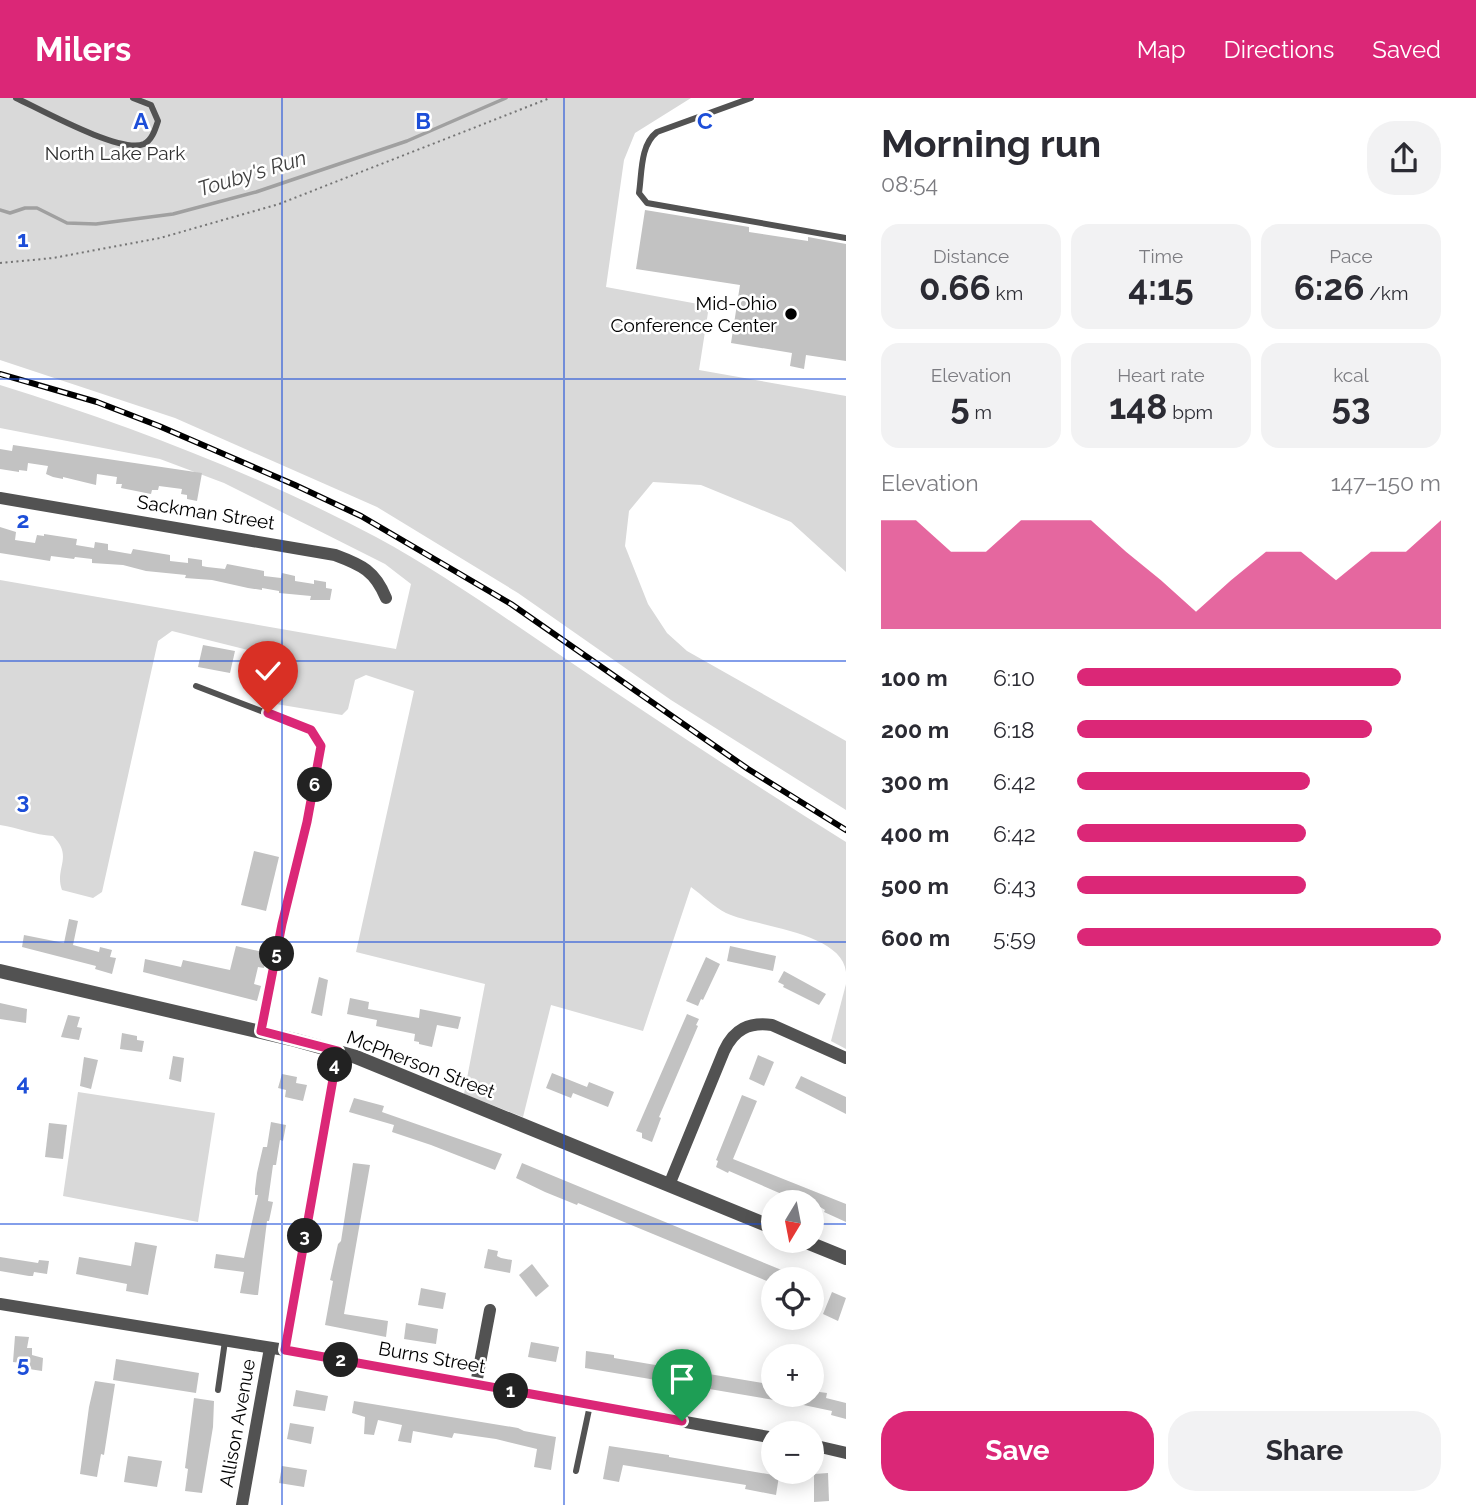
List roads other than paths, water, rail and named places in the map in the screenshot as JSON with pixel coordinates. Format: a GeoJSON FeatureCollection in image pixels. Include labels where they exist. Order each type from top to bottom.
{"type":"FeatureCollection","features":[{"type":"Feature","properties":{"kind":"street","name":"Sackman Street"},"geometry":{"type":"LineString","coordinates":[[0,498],[335,555],[373,574],[379,580],[386,598]]}},
{"type":"Feature","properties":{"kind":"street","name":"McPherson Street"},"geometry":{"type":"LineString","coordinates":[[0,971],[338,1051],[761,1223]]}},
{"type":"Feature","properties":{"kind":"street"},"geometry":{"type":"LineString","coordinates":[[669,1185],[724,1051],[736,1033],[745,1026],[759,1023],[772,1026],[846,1058]]}},
{"type":"Feature","properties":{"kind":"street","name":"Allison Avenue"},"geometry":{"type":"LineString","coordinates":[[285,1350],[338,1051]]}},
{"type":"Feature","properties":{"kind":"street"},"geometry":{"type":"LineString","coordinates":[[824,1249],[846,1258]]}},
{"type":"Feature","properties":{"kind":"street","name":"Burns Street"},"geometry":{"type":"LineString","coordinates":[[0,1304],[285,1350],[761,1436]]}},
{"type":"Feature","properties":{"kind":"street"},"geometry":{"type":"LineString","coordinates":[[476,1384],[490,1310]]}},
{"type":"Feature","properties":{"kind":"street","name":"Allison Avenue"},"geometry":{"type":"LineString","coordinates":[[242,1505],[270,1348]]}},
{"type":"Feature","properties":{"kind":"street"},"geometry":{"type":"LineString","coordinates":[[824,1448],[846,1453]]}},
{"type":"Feature","properties":{"kind":"lane"},"geometry":{"type":"LineString","coordinates":[[16,98],[93,134],[135,146],[146,143],[153,135],[158,121],[151,105],[133,98]]}},
{"type":"Feature","properties":{"kind":"lane"},"geometry":{"type":"LineString","coordinates":[[751,98],[657,132],[651,137],[645,149],[639,193],[642,199],[846,238]]}},
{"type":"Feature","properties":{"kind":"lane"},"geometry":{"type":"LineString","coordinates":[[196,686],[311,730],[321,746],[310,809],[282,924],[261,1031]]}},
{"type":"Feature","properties":{"kind":"lane"},"geometry":{"type":"LineString","coordinates":[[218,1391],[225,1341]]}},
{"type":"Feature","properties":{"kind":"lane"},"geometry":{"type":"LineString","coordinates":[[576,1471],[590,1405]]}},
{"type":"Feature","properties":{"kind":"waterway","name":"Touby's Run"},"geometry":{"type":"LineString","coordinates":[[0,210],[10,213],[25,208],[37,208],[67,223],[96,224],[173,214],[256,192],[407,141],[506,98]]}},
{"type":"Feature","properties":{"kind":"railway"},"geometry":{"type":"LineString","coordinates":[[0,374],[97,402],[159,426],[361,516],[511,604],[748,769],[846,830]]}},
{"type":"Feature","properties":{"kind":"place","name":"Mid-Ohio Conference Center"},"geometry":{"type":"Point","coordinates":[791,314]}},
{"type":"Feature","properties":{"kind":"park label","name":"North Lake Park"},"geometry":{"type":"Point","coordinates":[115,153]}}]}
